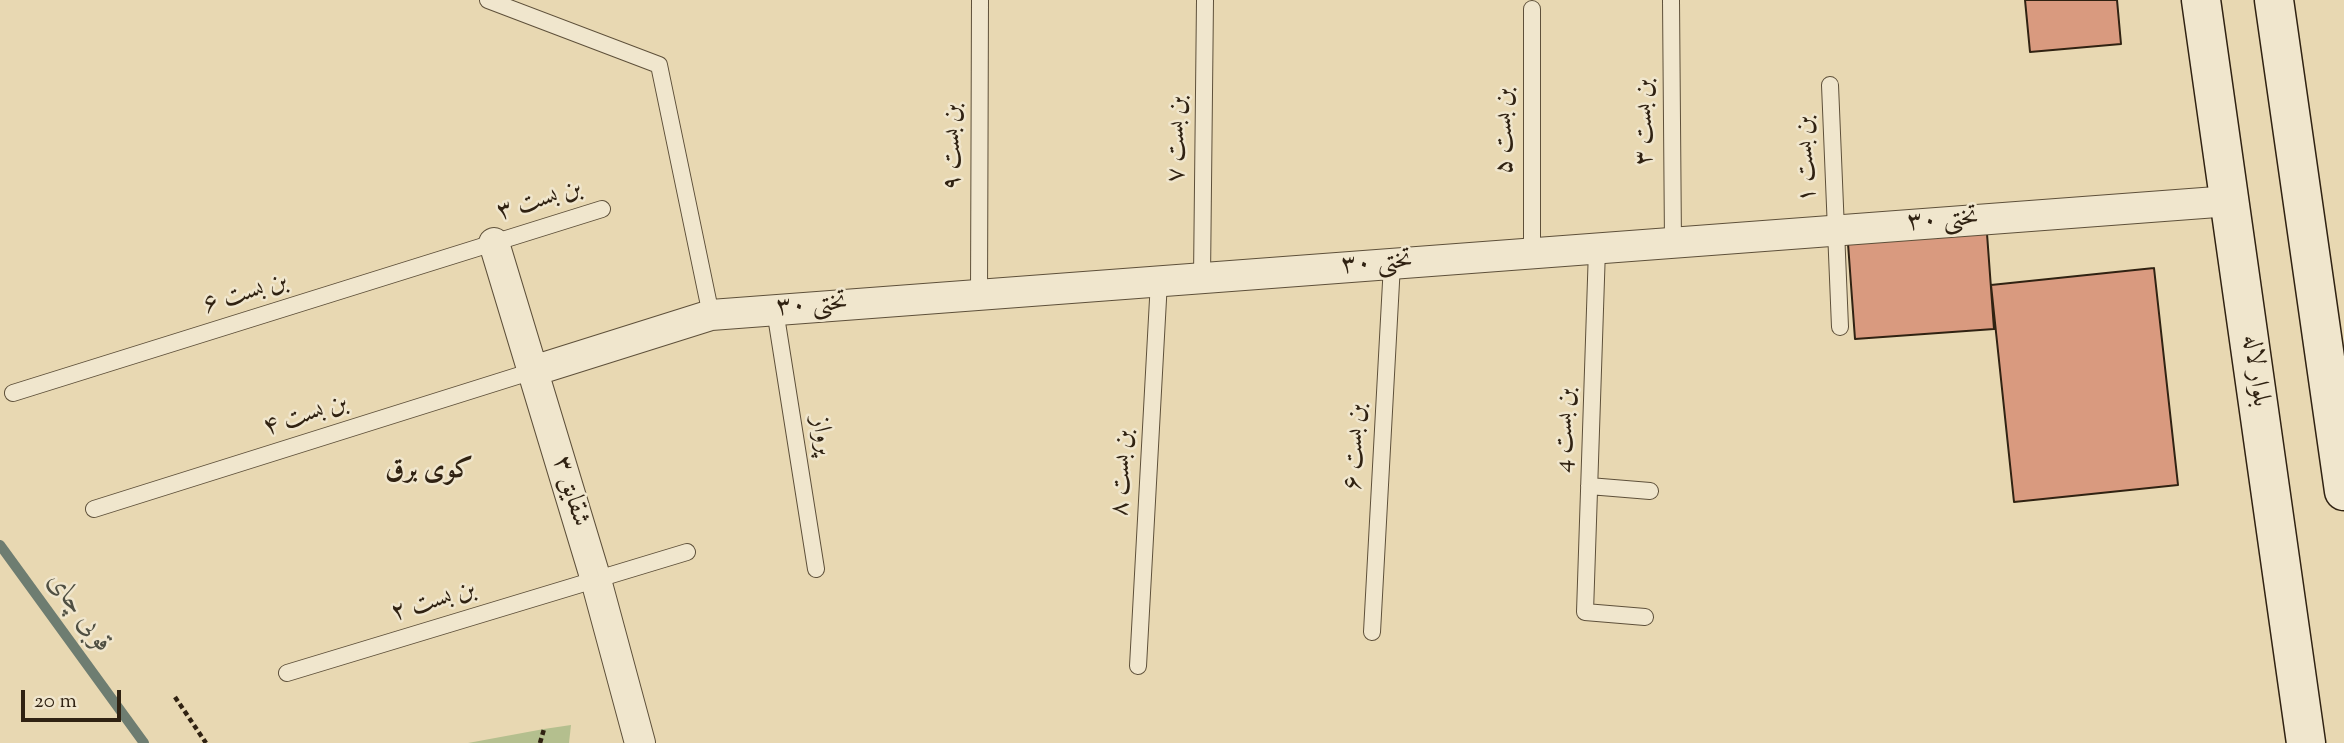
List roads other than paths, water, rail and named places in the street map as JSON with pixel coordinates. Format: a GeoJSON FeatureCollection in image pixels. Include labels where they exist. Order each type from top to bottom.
{"type":"FeatureCollection","features":[{"type":"Feature","properties":{"kind":"street","name":"بلوار لاله"},"geometry":{"type":"LineString","coordinates":[[2201,0],[2306,743]]}},
{"type":"Feature","properties":{"kind":"street"},"geometry":{"type":"LineString","coordinates":[[2274,0],[2344,491]]}},
{"type":"Feature","properties":{"kind":"street","name":"تختی ۳۰"},"geometry":{"type":"LineString","coordinates":[[533,371],[711,315],[2230,201]]}},
{"type":"Feature","properties":{"kind":"street","name":"شقایق ۳"},"geometry":{"type":"LineString","coordinates":[[494,243],[596,580],[640,743]]}},
{"type":"Feature","properties":{"kind":"lane"},"geometry":{"type":"LineString","coordinates":[[488,0],[659,65],[711,315]]}},
{"type":"Feature","properties":{"kind":"lane","name":"بن بست ۹"},"geometry":{"type":"LineString","coordinates":[[979,295],[980,0]]}},
{"type":"Feature","properties":{"kind":"lane","name":"بن بست ۷"},"geometry":{"type":"LineString","coordinates":[[1202,278],[1205,0]]}},
{"type":"Feature","properties":{"kind":"lane","name":"بن بست ۳"},"geometry":{"type":"LineString","coordinates":[[1671,0],[1672,243]]}},
{"type":"Feature","properties":{"kind":"lane","name":"بن بست ۵"},"geometry":{"type":"LineString","coordinates":[[1532,9],[1532,253]]}},
{"type":"Feature","properties":{"kind":"lane","name":"بن بست ۱"},"geometry":{"type":"LineString","coordinates":[[1830,85],[1836,230]]}},
{"type":"Feature","properties":{"kind":"lane","name":"بن بست ۳"},"geometry":{"type":"LineString","coordinates":[[494,243],[602,209]]}},
{"type":"Feature","properties":{"kind":"lane"},"geometry":{"type":"LineString","coordinates":[[1836,230],[1840,327]]}},
{"type":"Feature","properties":{"kind":"lane","name":"بن بست ۶"},"geometry":{"type":"LineString","coordinates":[[13,393],[494,243]]}},
{"type":"Feature","properties":{"kind":"lane","name":"بن بست 4"},"geometry":{"type":"LineString","coordinates":[[1597,249],[1585,612],[1645,617]]}},
{"type":"Feature","properties":{"kind":"lane","name":"بن بست ۶"},"geometry":{"type":"LineString","coordinates":[[1372,632],[1392,264]]}},
{"type":"Feature","properties":{"kind":"lane","name":"بن بست ۸"},"geometry":{"type":"LineString","coordinates":[[1138,666],[1159,281]]}},
{"type":"Feature","properties":{"kind":"lane","name":"پرواز"},"geometry":{"type":"LineString","coordinates":[[775,310],[816,569]]}},
{"type":"Feature","properties":{"kind":"lane","name":"بن بست ۴"},"geometry":{"type":"LineString","coordinates":[[94,509],[533,371]]}},
{"type":"Feature","properties":{"kind":"lane"},"geometry":{"type":"LineString","coordinates":[[1589,486],[1650,491]]}},
{"type":"Feature","properties":{"kind":"lane"},"geometry":{"type":"LineString","coordinates":[[596,580],[687,552]]}},
{"type":"Feature","properties":{"kind":"lane","name":"بن بست ۲"},"geometry":{"type":"LineString","coordinates":[[287,673],[596,580]]}},
{"type":"Feature","properties":{"kind":"waterway","name":"قوبی چای"},"geometry":{"type":"LineString","coordinates":[[0,545],[144,743]]}},
{"type":"Feature","properties":{"kind":"district","name":"کوی برق"},"geometry":{"type":"Point","coordinates":[429,472]}}]}
